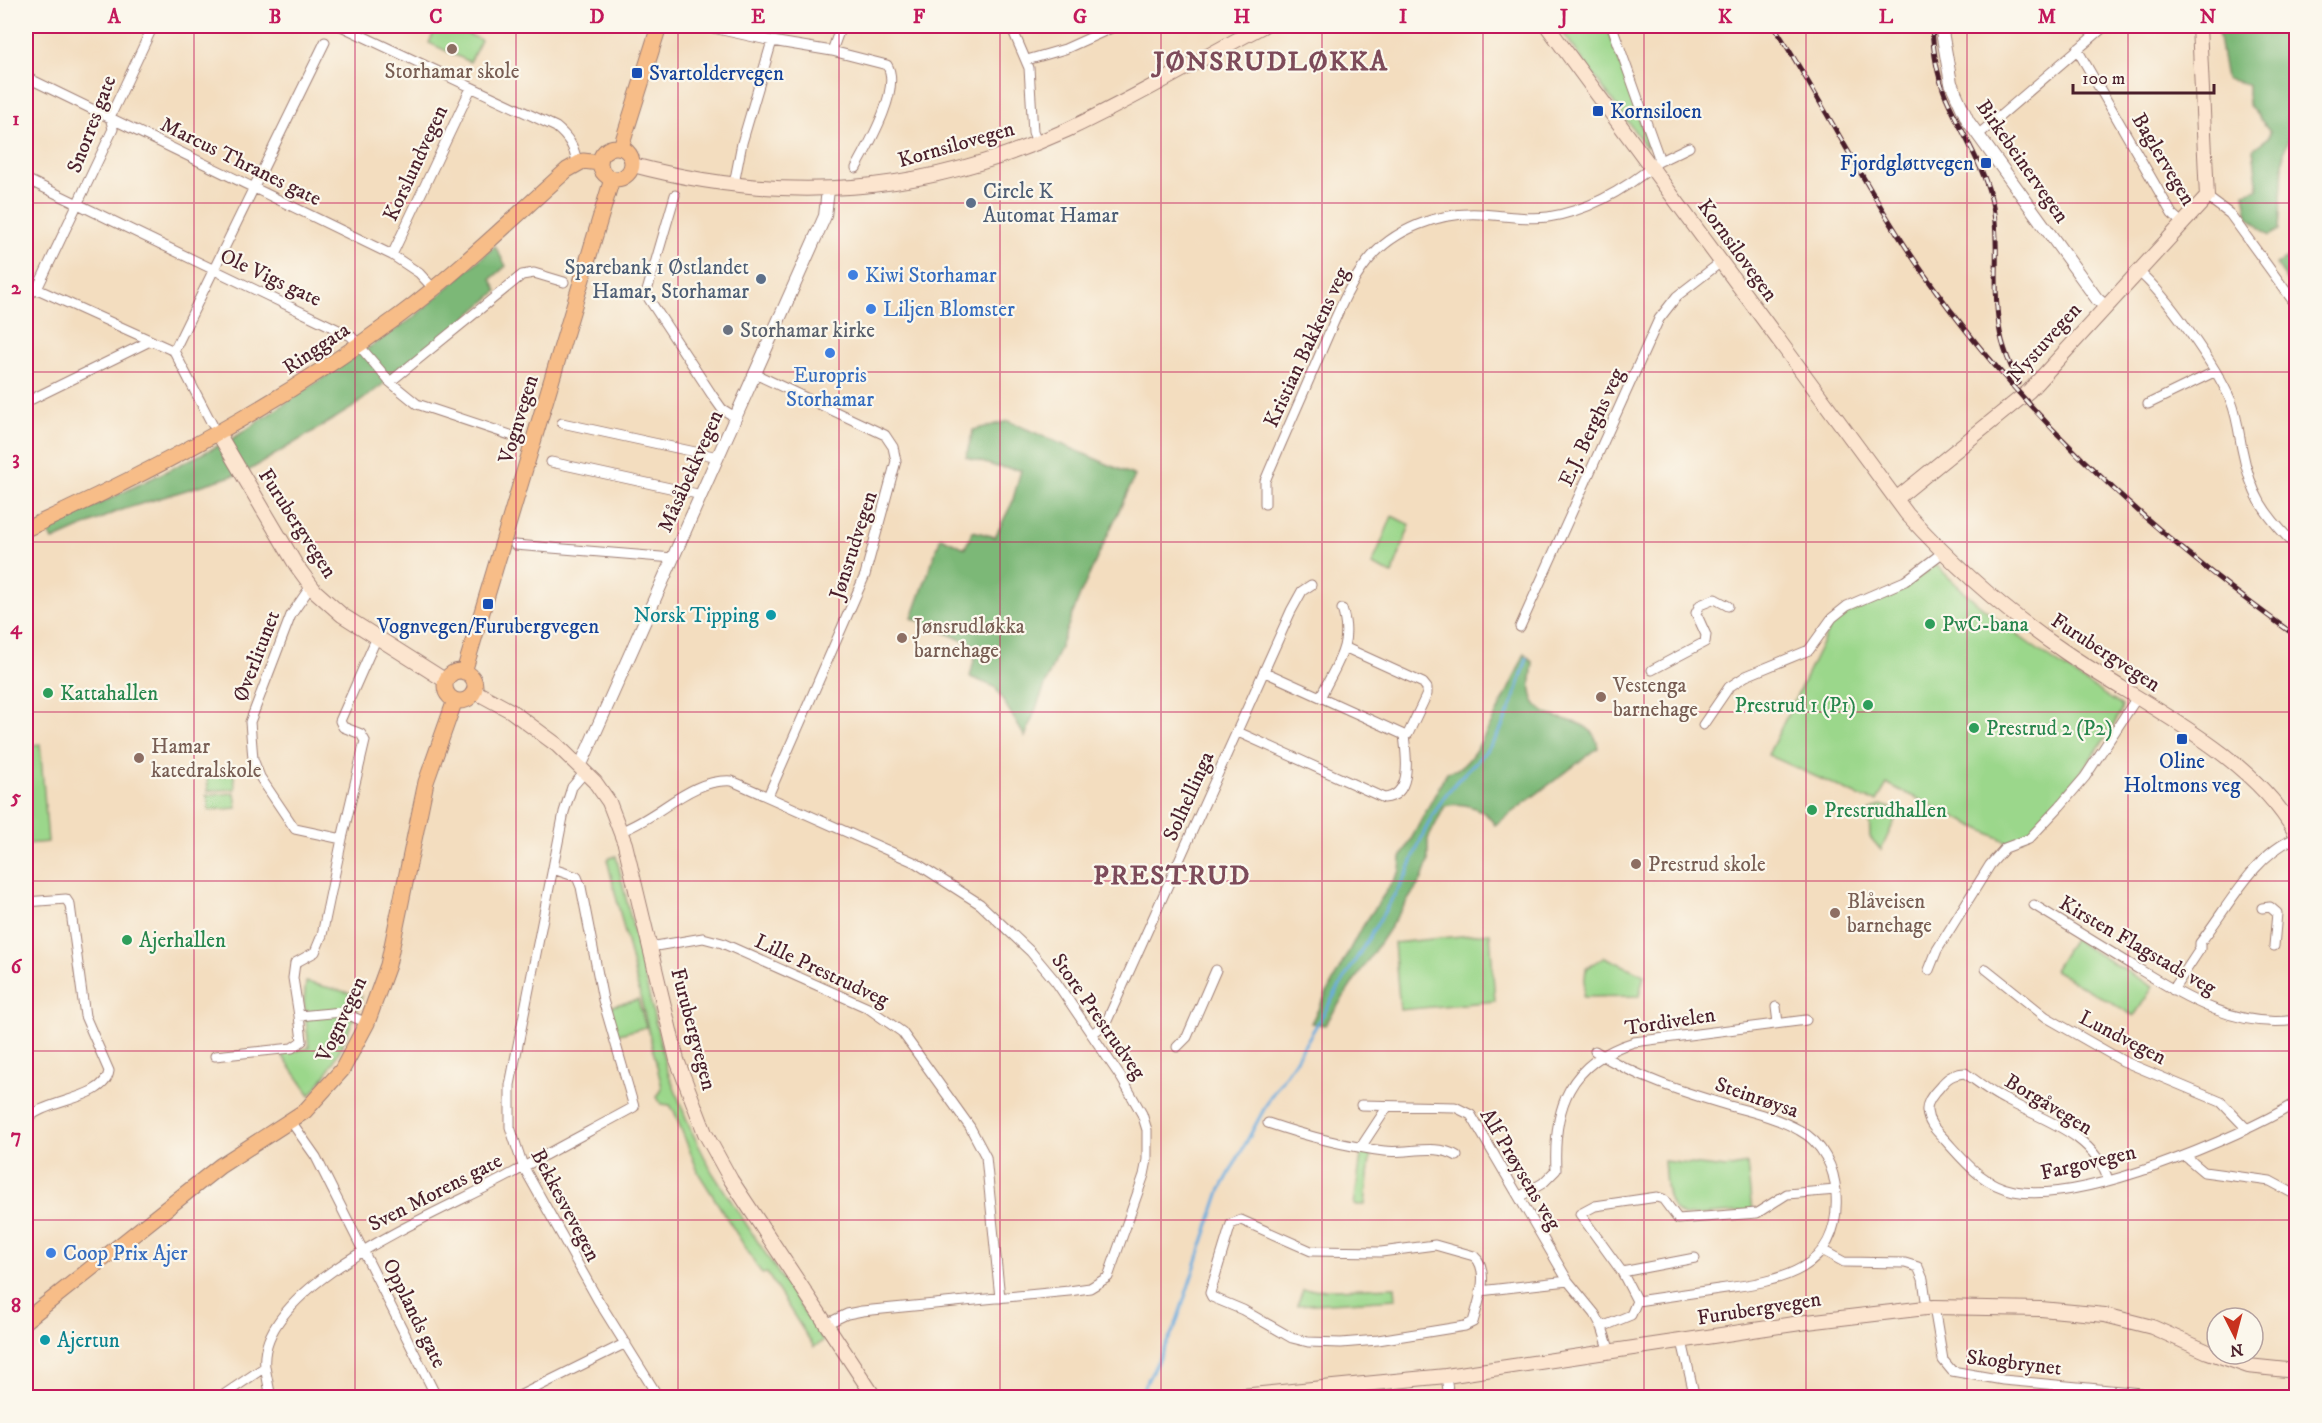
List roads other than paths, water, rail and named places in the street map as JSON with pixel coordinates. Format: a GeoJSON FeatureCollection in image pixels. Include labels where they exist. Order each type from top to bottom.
{"type":"FeatureCollection","features":[{"type":"Feature","properties":{"kind":"main road"},"geometry":{"type":"LineString","coordinates":[[621,147],[659,26]]}},
{"type":"Feature","properties":{"kind":"main road","name":"Kornsilovegen"},"geometry":{"type":"LineString","coordinates":[[633,165],[778,190],[828,190],[894,183],[946,172],[1037,142],[1068,129],[1263,26]]}},
{"type":"Feature","properties":{"kind":"main road","name":"Kornsilovegen"},"geometry":{"type":"LineString","coordinates":[[1546,26],[1655,165],[1721,262],[1896,499]]}},
{"type":"Feature","properties":{"kind":"main road"},"geometry":{"type":"LineString","coordinates":[[2199,26],[2207,197]]}},
{"type":"Feature","properties":{"kind":"main road"},"geometry":{"type":"LineString","coordinates":[[614,146],[621,147],[630,153],[633,165],[626,176],[612,179],[602,171],[600,163],[605,150],[614,146]]}},
{"type":"Feature","properties":{"kind":"main road"},"geometry":{"type":"LineString","coordinates":[[578,162],[600,163]]}},
{"type":"Feature","properties":{"kind":"main road","name":"Ringgata"},"geometry":{"type":"LineString","coordinates":[[26,529],[117,486],[215,428],[289,392],[359,345],[434,288],[578,162]]}},
{"type":"Feature","properties":{"kind":"main road","name":"Vognvegen"},"geometry":{"type":"LineString","coordinates":[[464,672],[612,179]]}},
{"type":"Feature","properties":{"kind":"main road","name":"Nystuvegen"},"geometry":{"type":"LineString","coordinates":[[1896,499],[2023,396],[2207,197]]}},
{"type":"Feature","properties":{"kind":"main road","name":"Furubergvegen"},"geometry":{"type":"LineString","coordinates":[[215,428],[311,586],[333,608],[446,681]]}},
{"type":"Feature","properties":{"kind":"main road","name":"Furubergvegen"},"geometry":{"type":"LineString","coordinates":[[1896,499],[1942,553],[2022,622],[2136,699],[2205,742],[2254,779],[2272,796],[2296,834]]}},
{"type":"Feature","properties":{"kind":"main road"},"geometry":{"type":"LineString","coordinates":[[464,672],[473,679],[474,691],[467,700],[455,700],[447,692],[446,681],[452,674],[464,672]]}},
{"type":"Feature","properties":{"kind":"main road","name":"Furubergvegen"},"geometry":{"type":"LineString","coordinates":[[474,691],[532,726],[582,769],[609,802],[621,831],[677,1060],[705,1133],[731,1180],[875,1398]]}},
{"type":"Feature","properties":{"kind":"main road","name":"Vognvegen"},"geometry":{"type":"LineString","coordinates":[[27,1317],[220,1166],[305,1111],[336,1080],[367,1023],[396,937],[426,782],[455,700]]}},
{"type":"Feature","properties":{"kind":"main road","name":"Furubergvegen"},"geometry":{"type":"LineString","coordinates":[[1221,1398],[1446,1376],[1863,1314],[1930,1308],[2041,1309],[2105,1315],[2152,1327],[2208,1352],[2248,1366],[2296,1371]]}},
{"type":"Feature","properties":{"kind":"street","name":"Snorres gate"},"geometry":{"type":"LineString","coordinates":[[26,297],[37,289],[113,129],[110,117],[153,26]]}},
{"type":"Feature","properties":{"kind":"street"},"geometry":{"type":"LineString","coordinates":[[341,26],[556,127],[571,142],[578,162]]}},
{"type":"Feature","properties":{"kind":"street"},"geometry":{"type":"LineString","coordinates":[[704,26],[832,51],[887,65],[891,70],[889,93],[880,121],[856,168]]}},
{"type":"Feature","properties":{"kind":"street"},"geometry":{"type":"LineString","coordinates":[[832,51],[841,26]]}},
{"type":"Feature","properties":{"kind":"street"},"geometry":{"type":"LineString","coordinates":[[1012,26],[1027,60],[1031,86],[1033,132],[1037,142]]}},
{"type":"Feature","properties":{"kind":"street"},"geometry":{"type":"LineString","coordinates":[[1027,60],[1065,49],[1116,26]]}},
{"type":"Feature","properties":{"kind":"street"},"geometry":{"type":"LineString","coordinates":[[1612,26],[1658,155],[1655,165]]}},
{"type":"Feature","properties":{"kind":"street","name":"Birkebeinervegen"},"geometry":{"type":"LineString","coordinates":[[1941,26],[1950,82],[1962,109],[1978,135],[2097,299],[2105,306]]}},
{"type":"Feature","properties":{"kind":"street"},"geometry":{"type":"LineString","coordinates":[[1978,135],[2105,26]]}},
{"type":"Feature","properties":{"kind":"street"},"geometry":{"type":"LineString","coordinates":[[734,184],[742,143],[772,41]]}},
{"type":"Feature","properties":{"kind":"street"},"geometry":{"type":"LineString","coordinates":[[174,351],[325,42]]}},
{"type":"Feature","properties":{"kind":"street","name":"Baglervegen"},"geometry":{"type":"LineString","coordinates":[[2077,49],[2172,214],[2183,224]]}},
{"type":"Feature","properties":{"kind":"street","name":"Marcus Thranes gate"},"geometry":{"type":"LineString","coordinates":[[26,77],[392,255],[419,273],[434,288]]}},
{"type":"Feature","properties":{"kind":"street","name":"Korslundvegen"},"geometry":{"type":"LineString","coordinates":[[392,255],[471,88]]}},
{"type":"Feature","properties":{"kind":"street"},"geometry":{"type":"LineString","coordinates":[[1655,165],[1689,147]]}},
{"type":"Feature","properties":{"kind":"street","name":"Kristian Bakkens veg"},"geometry":{"type":"LineString","coordinates":[[1265,504],[1265,481],[1348,292],[1368,260],[1388,243],[1420,224],[1450,215],[1484,214],[1524,218],[1565,213],[1612,194],[1655,165]]}},
{"type":"Feature","properties":{"kind":"street","name":"Ole Vigs gate"},"geometry":{"type":"LineString","coordinates":[[26,178],[77,205],[351,336],[390,382],[417,404],[519,438]]}},
{"type":"Feature","properties":{"kind":"street","name":"Måsåbekkvegen"},"geometry":{"type":"LineString","coordinates":[[582,769],[583,760],[825,216],[828,190]]}},
{"type":"Feature","properties":{"kind":"street"},"geometry":{"type":"LineString","coordinates":[[675,195],[648,279],[649,299],[722,409],[735,417]]}},
{"type":"Feature","properties":{"kind":"street"},"geometry":{"type":"LineString","coordinates":[[2207,197],[2230,214],[2296,305]]}},
{"type":"Feature","properties":{"kind":"street","name":"E.J. Berghs veg"},"geometry":{"type":"LineString","coordinates":[[1520,627],[1659,319],[1677,296],[1721,262]]}},
{"type":"Feature","properties":{"kind":"street"},"geometry":{"type":"LineString","coordinates":[[2138,271],[2154,285],[2214,372],[2231,401],[2246,470],[2255,497],[2269,519],[2296,546]]}},
{"type":"Feature","properties":{"kind":"street"},"geometry":{"type":"LineString","coordinates":[[390,382],[522,275],[534,273],[564,282]]}},
{"type":"Feature","properties":{"kind":"street"},"geometry":{"type":"LineString","coordinates":[[37,289],[148,342],[174,351],[215,428]]}},
{"type":"Feature","properties":{"kind":"street"},"geometry":{"type":"LineString","coordinates":[[26,402],[148,342]]}},
{"type":"Feature","properties":{"kind":"street"},"geometry":{"type":"LineString","coordinates":[[2148,404],[2214,372]]}},
{"type":"Feature","properties":{"kind":"street","name":"Jønsrudvegen"},"geometry":{"type":"LineString","coordinates":[[755,374],[885,435],[893,447],[896,461],[865,575],[768,796]]}},
{"type":"Feature","properties":{"kind":"street"},"geometry":{"type":"LineString","coordinates":[[562,423],[718,457]]}},
{"type":"Feature","properties":{"kind":"street"},"geometry":{"type":"LineString","coordinates":[[551,462],[702,495]]}},
{"type":"Feature","properties":{"kind":"street"},"geometry":{"type":"LineString","coordinates":[[515,545],[673,558]]}},
{"type":"Feature","properties":{"kind":"street"},"geometry":{"type":"LineString","coordinates":[[1704,725],[1729,687],[1746,676],[1809,650],[1832,618],[1847,606],[1905,581],[1942,553]]}},
{"type":"Feature","properties":{"kind":"street","name":"Solhellinga"},"geometry":{"type":"LineString","coordinates":[[1092,1034],[1106,1023],[1291,611],[1302,591],[1311,585]]}},
{"type":"Feature","properties":{"kind":"street","name":"Øverlitunet"},"geometry":{"type":"LineString","coordinates":[[311,586],[291,615],[250,722],[253,759],[260,777],[295,829],[342,839]]}},
{"type":"Feature","properties":{"kind":"street"},"geometry":{"type":"LineString","coordinates":[[1652,670],[1705,642],[1706,634],[1696,613],[1700,605],[1714,599],[1728,606]]}},
{"type":"Feature","properties":{"kind":"street"},"geometry":{"type":"LineString","coordinates":[[1321,696],[1344,647],[1349,630],[1342,609]]}},
{"type":"Feature","properties":{"kind":"street"},"geometry":{"type":"LineString","coordinates":[[215,1056],[292,1048],[302,1041],[293,978],[295,963],[315,952],[322,935],[365,741],[362,734],[343,727],[340,721],[377,637]]}},
{"type":"Feature","properties":{"kind":"street"},"geometry":{"type":"LineString","coordinates":[[1344,647],[1423,683],[1427,687],[1410,730],[1404,735]]}},
{"type":"Feature","properties":{"kind":"street"},"geometry":{"type":"LineString","coordinates":[[1265,672],[1404,735]]}},
{"type":"Feature","properties":{"kind":"street"},"geometry":{"type":"LineString","coordinates":[[1929,970],[1937,950],[1990,865],[2005,848],[2029,839],[2060,806],[2085,777],[2136,699]]}},
{"type":"Feature","properties":{"kind":"street"},"geometry":{"type":"LineString","coordinates":[[1238,732],[1384,798],[1396,793],[1405,780],[1407,763],[1404,735]]}},
{"type":"Feature","properties":{"kind":"street","name":"Bekkesvevegen"},"geometry":{"type":"LineString","coordinates":[[582,769],[572,787],[553,869],[509,1099],[510,1127],[523,1166],[659,1398]]}},
{"type":"Feature","properties":{"kind":"street","name":"Store Prestrudveg"},"geometry":{"type":"LineString","coordinates":[[621,831],[643,822],[708,782],[732,781],[916,863],[980,904],[1031,952],[1092,1034],[1134,1097],[1147,1130],[1147,1160],[1130,1221],[1108,1277],[1100,1283],[1090,1288],[862,1311],[847,1314],[826,1324]]}},
{"type":"Feature","properties":{"kind":"street"},"geometry":{"type":"LineString","coordinates":[[2173,990],[2200,949],[2200,943],[2256,869],[2273,851],[2296,838]]}},
{"type":"Feature","properties":{"kind":"street","name":"Sven Morens gate"},"geometry":{"type":"LineString","coordinates":[[271,1398],[264,1356],[270,1335],[280,1321],[320,1279],[363,1250],[634,1107],[609,1021],[581,887],[577,878],[553,869]]}},
{"type":"Feature","properties":{"kind":"street"},"geometry":{"type":"LineString","coordinates":[[26,902],[66,899],[70,904],[85,1016],[109,1071],[102,1084],[80,1096],[36,1112],[26,1121]]}},
{"type":"Feature","properties":{"kind":"street","name":"Kirsten Flagstads veg"},"geometry":{"type":"LineString","coordinates":[[2034,905],[2173,990],[2210,1008],[2234,1016],[2273,1021],[2296,1020]]}},
{"type":"Feature","properties":{"kind":"street"},"geometry":{"type":"LineString","coordinates":[[2262,908],[2270,907],[2277,913],[2274,946]]}},
{"type":"Feature","properties":{"kind":"street","name":"Lille Prestrudveg"},"geometry":{"type":"LineString","coordinates":[[650,947],[703,938],[722,943],[868,1008],[902,1032],[970,1127],[986,1157],[1000,1298]]}},
{"type":"Feature","properties":{"kind":"street","name":"Lundvegen"},"geometry":{"type":"LineString","coordinates":[[1986,969],[2046,1017],[2123,1060],[2221,1102],[2247,1129]]}},
{"type":"Feature","properties":{"kind":"street"},"geometry":{"type":"LineString","coordinates":[[1177,1047],[1187,1037],[1216,970]]}},
{"type":"Feature","properties":{"kind":"street"},"geometry":{"type":"LineString","coordinates":[[1776,1007],[1778,1023]]}},
{"type":"Feature","properties":{"kind":"street"},"geometry":{"type":"LineString","coordinates":[[298,1016],[342,1012],[367,1023]]}},
{"type":"Feature","properties":{"kind":"street","name":"Tordivelen"},"geometry":{"type":"LineString","coordinates":[[1519,1197],[1543,1183],[1556,1170],[1554,1146],[1563,1104],[1599,1054],[1634,1042],[1806,1020]]}},
{"type":"Feature","properties":{"kind":"street","name":"Steinrøysa"},"geometry":{"type":"LineString","coordinates":[[1599,1054],[1666,1086],[1766,1116],[1798,1129],[1815,1141],[1831,1166],[1836,1190],[1838,1212],[1822,1250],[1801,1269],[1778,1280],[1637,1301]]}},
{"type":"Feature","properties":{"kind":"street","name":"Fargovegen"},"geometry":{"type":"LineString","coordinates":[[1959,1073],[1947,1079],[1933,1095],[1927,1109],[1929,1119],[1962,1161],[1983,1179],[2012,1191],[2054,1193],[2108,1180],[2185,1156],[2296,1105]]}},
{"type":"Feature","properties":{"kind":"street","name":"Borgåvegen"},"geometry":{"type":"LineString","coordinates":[[1959,1073],[1965,1073],[2003,1099],[2078,1137],[2100,1162],[2108,1180]]}},
{"type":"Feature","properties":{"kind":"street","name":"Alf Prøysens veg"},"geometry":{"type":"LineString","coordinates":[[1361,1105],[1455,1107],[1471,1115],[1568,1281],[1602,1327],[1610,1352]]}},
{"type":"Feature","properties":{"kind":"street"},"geometry":{"type":"LineString","coordinates":[[1361,1148],[1388,1106]]}},
{"type":"Feature","properties":{"kind":"street","name":"Opplands gate"},"geometry":{"type":"LineString","coordinates":[[290,1120],[316,1157],[436,1398]]}},
{"type":"Feature","properties":{"kind":"street"},"geometry":{"type":"LineString","coordinates":[[1268,1123],[1313,1138],[1361,1148],[1387,1151],[1444,1150],[1457,1156]]}},
{"type":"Feature","properties":{"kind":"street"},"geometry":{"type":"LineString","coordinates":[[2185,1156],[2204,1172],[2270,1181],[2296,1195]]}},
{"type":"Feature","properties":{"kind":"street"},"geometry":{"type":"LineString","coordinates":[[1602,1327],[1631,1315],[1637,1301],[1622,1272],[1580,1214],[1595,1206],[1657,1197],[1663,1199],[1678,1219],[1744,1215],[1764,1210],[1787,1194],[1836,1190]]}},
{"type":"Feature","properties":{"kind":"street"},"geometry":{"type":"LineString","coordinates":[[1241,1220],[1311,1251],[1381,1252],[1435,1245],[1459,1250],[1479,1260],[1482,1273],[1480,1291],[1473,1322],[1469,1325],[1418,1335],[1341,1343],[1292,1338],[1243,1310],[1212,1297],[1209,1290],[1232,1224],[1241,1220]]}},
{"type":"Feature","properties":{"kind":"street","name":"Skogbrynet"},"geometry":{"type":"LineString","coordinates":[[1822,1250],[1844,1262],[1905,1263],[1918,1267],[1943,1360],[1952,1371],[2002,1380],[2141,1393]]}},
{"type":"Feature","properties":{"kind":"street"},"geometry":{"type":"LineString","coordinates":[[1622,1272],[1695,1257]]}},
{"type":"Feature","properties":{"kind":"street"},"geometry":{"type":"LineString","coordinates":[[1480,1291],[1568,1281]]}},
{"type":"Feature","properties":{"kind":"street"},"geometry":{"type":"LineString","coordinates":[[1682,1341],[1695,1398]]}},
{"type":"Feature","properties":{"kind":"street"},"geometry":{"type":"LineString","coordinates":[[515,1398],[626,1343]]}},
{"type":"Feature","properties":{"kind":"street"},"geometry":{"type":"LineString","coordinates":[[219,1398],[265,1367]]}},
{"type":"Feature","properties":{"kind":"street"},"geometry":{"type":"LineString","coordinates":[[1446,1376],[1449,1398]]}},
{"type":"Feature","properties":{"kind":"waterway"},"geometry":{"type":"LineString","coordinates":[[1141,1393],[1175,1327],[1220,1191],[1271,1096],[1295,1061],[1407,874],[1420,840],[1437,807],[1497,736],[1511,707],[1527,658]]}},
{"type":"Feature","properties":{"kind":"railway"},"geometry":{"type":"LineString","coordinates":[[1774,26],[1904,244],[1963,327],[2005,377],[2049,425],[2143,515],[2192,557],[2296,636]]}},
{"type":"Feature","properties":{"kind":"railway"},"geometry":{"type":"LineString","coordinates":[[1932,26],[1936,62],[1943,89],[1985,178],[1993,207],[1999,327],[2005,351],[2019,383]]}},
{"type":"Feature","properties":{"kind":"place","name":"Storhamar skole"},"geometry":{"type":"Point","coordinates":[452,49]}},
{"type":"Feature","properties":{"kind":"place","name":"Svartoldervegen"},"geometry":{"type":"Point","coordinates":[637,73]}},
{"type":"Feature","properties":{"kind":"place","name":"Kornsiloen"},"geometry":{"type":"Point","coordinates":[1598,111]}},
{"type":"Feature","properties":{"kind":"place","name":"Fjordgløttvegen"},"geometry":{"type":"Point","coordinates":[1986,163]}},
{"type":"Feature","properties":{"kind":"place","name":"Circle K Automat Hamar"},"geometry":{"type":"Point","coordinates":[971,203]}},
{"type":"Feature","properties":{"kind":"place","name":"Kiwi Storhamar"},"geometry":{"type":"Point","coordinates":[853,275]}},
{"type":"Feature","properties":{"kind":"place","name":"Sparebank 1 Østlandet Hamar, Storhamar"},"geometry":{"type":"Point","coordinates":[761,279]}},
{"type":"Feature","properties":{"kind":"place","name":"Liljen Blomster"},"geometry":{"type":"Point","coordinates":[871,309]}},
{"type":"Feature","properties":{"kind":"place","name":"Storhamar kirke"},"geometry":{"type":"Point","coordinates":[728,330]}},
{"type":"Feature","properties":{"kind":"place","name":"Europris Storhamar"},"geometry":{"type":"Point","coordinates":[830,353]}},
{"type":"Feature","properties":{"kind":"place","name":"Vognvegen/Furubergvegen"},"geometry":{"type":"Point","coordinates":[488,604]}},
{"type":"Feature","properties":{"kind":"place","name":"Norsk Tipping"},"geometry":{"type":"Point","coordinates":[771,615]}},
{"type":"Feature","properties":{"kind":"place","name":"PwC-bana"},"geometry":{"type":"Point","coordinates":[1930,624]}},
{"type":"Feature","properties":{"kind":"place","name":"Jønsrudløkka barnehage"},"geometry":{"type":"Point","coordinates":[902,638]}},
{"type":"Feature","properties":{"kind":"place","name":"Kattahallen"},"geometry":{"type":"Point","coordinates":[48,693]}},
{"type":"Feature","properties":{"kind":"place","name":"Vestenga barnehage"},"geometry":{"type":"Point","coordinates":[1601,697]}},
{"type":"Feature","properties":{"kind":"place","name":"Prestrud 1 (P1)"},"geometry":{"type":"Point","coordinates":[1868,705]}},
{"type":"Feature","properties":{"kind":"place","name":"Prestrud 2 (P2)"},"geometry":{"type":"Point","coordinates":[1974,728]}},
{"type":"Feature","properties":{"kind":"place","name":"Oline Holtmons veg"},"geometry":{"type":"Point","coordinates":[2182,739]}},
{"type":"Feature","properties":{"kind":"place","name":"Hamar katedralskole"},"geometry":{"type":"Point","coordinates":[139,758]}},
{"type":"Feature","properties":{"kind":"place","name":"Prestrudhallen"},"geometry":{"type":"Point","coordinates":[1812,810]}},
{"type":"Feature","properties":{"kind":"place","name":"Prestrud skole"},"geometry":{"type":"Point","coordinates":[1636,864]}},
{"type":"Feature","properties":{"kind":"place","name":"Blåveisen barnehage"},"geometry":{"type":"Point","coordinates":[1835,913]}},
{"type":"Feature","properties":{"kind":"place","name":"Ajerhallen"},"geometry":{"type":"Point","coordinates":[127,940]}},
{"type":"Feature","properties":{"kind":"place","name":"Coop Prix Ajer"},"geometry":{"type":"Point","coordinates":[51,1253]}},
{"type":"Feature","properties":{"kind":"place","name":"Ajertun"},"geometry":{"type":"Point","coordinates":[45,1340]}},
{"type":"Feature","properties":{"kind":"district","name":"JØNSRUDLØKKA"},"geometry":{"type":"Point","coordinates":[1271,61]}},
{"type":"Feature","properties":{"kind":"district","name":"PRESTRUD"},"geometry":{"type":"Point","coordinates":[1172,875]}}]}
